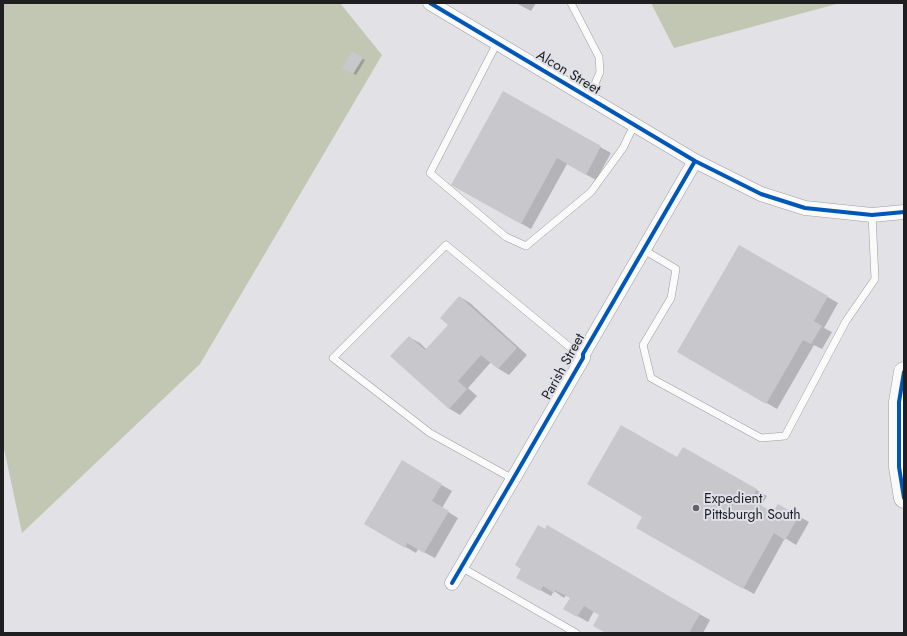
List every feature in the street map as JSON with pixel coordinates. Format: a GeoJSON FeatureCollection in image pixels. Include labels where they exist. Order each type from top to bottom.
{"type":"FeatureCollection","features":[{"type":"Feature","properties":{"kind":"main road"},"geometry":{"type":"LineString","coordinates":[[904,372],[899,402],[899,467],[904,498]]}},
{"type":"Feature","properties":{"kind":"street","name":"Alcon Street"},"geometry":{"type":"LineString","coordinates":[[430,3],[695,161],[761,194],[805,208],[872,215],[904,212]]}},
{"type":"Feature","properties":{"kind":"street","name":"Parish Street"},"geometry":{"type":"LineString","coordinates":[[452,583],[583,358],[583,354],[695,161]]}},
{"type":"Feature","properties":{"kind":"lane"},"geometry":{"type":"LineString","coordinates":[[571,3],[599,57],[600,72],[588,98]]}},
{"type":"Feature","properties":{"kind":"lane"},"geometry":{"type":"LineString","coordinates":[[497,43],[430,173],[506,237],[526,246],[592,192],[623,148],[634,125]]}},
{"type":"Feature","properties":{"kind":"lane"},"geometry":{"type":"LineString","coordinates":[[644,250],[676,268],[671,298],[643,345],[651,378],[761,438],[786,436],[846,321],[875,278],[872,215]]}},
{"type":"Feature","properties":{"kind":"lane"},"geometry":{"type":"LineString","coordinates":[[513,479],[430,433],[332,358],[446,245],[583,358]]}},
{"type":"Feature","properties":{"kind":"lane"},"geometry":{"type":"LineString","coordinates":[[461,567],[576,633]]}},
{"type":"Feature","properties":{"kind":"green space"},"geometry":{"type":"Polygon","coordinates":[[[3,3],[340,3],[382,55],[200,364],[22,533],[3,444],[3,3]]]}},
{"type":"Feature","properties":{"kind":"green space"},"geometry":{"type":"Polygon","coordinates":[[[651,3],[840,3],[674,48],[651,3]]]}},
{"type":"Feature","properties":{"kind":"building"},"geometry":{"type":"Polygon","coordinates":[[[352,51],[363,58],[353,74],[342,68],[352,51]]]}},
{"type":"Feature","properties":{"kind":"building"},"geometry":{"type":"Polygon","coordinates":[[[503,91],[601,146],[586,175],[557,158],[521,224],[451,185],[503,91]]]}},
{"type":"Feature","properties":{"kind":"building"},"geometry":{"type":"Polygon","coordinates":[[[739,245],[828,296],[814,321],[822,326],[811,344],[803,340],[766,404],[677,352],[739,245]]]}},
{"type":"Feature","properties":{"kind":"building"},"geometry":{"type":"Polygon","coordinates":[[[459,296],[517,348],[498,369],[481,355],[458,381],[467,389],[449,409],[390,356],[409,336],[425,350],[448,325],[440,318],[459,296]]]}},
{"type":"Feature","properties":{"kind":"building","name":"Expedient Pittsburgh South"},"geometry":{"type":"Polygon","coordinates":[[[621,425],[677,457],[683,447],[757,489],[751,500],[773,512],[778,504],[799,516],[785,540],[774,533],[743,589],[636,528],[642,517],[587,484],[621,425]]]}},
{"type":"Feature","properties":{"kind":"building"},"geometry":{"type":"Polygon","coordinates":[[[402,460],[442,484],[432,501],[449,511],[424,553],[407,543],[405,548],[364,524],[402,460]]]}},
{"type":"Feature","properties":{"kind":"building"},"geometry":{"type":"Polygon","coordinates":[[[538,525],[545,529],[547,525],[700,614],[689,633],[606,633],[593,626],[599,615],[584,606],[577,617],[563,609],[570,598],[555,590],[554,593],[543,586],[540,591],[516,578],[521,569],[515,565],[538,525]]]}},
{"type":"Feature","properties":{"kind":"cycle path"},"geometry":{"type":"LineString","coordinates":[[430,3],[695,161],[761,194],[805,208],[872,215],[904,212]]}},
{"type":"Feature","properties":{"kind":"cycle path"},"geometry":{"type":"LineString","coordinates":[[452,583],[583,358],[583,354],[695,161]]}},
{"type":"Feature","properties":{"kind":"cycle path"},"geometry":{"type":"LineString","coordinates":[[904,372],[899,402],[899,467],[904,498]]}},
{"type":"Feature","properties":{"kind":"place","name":"Expedient Pittsburgh South"},"geometry":{"type":"Point","coordinates":[696,508]}}]}
